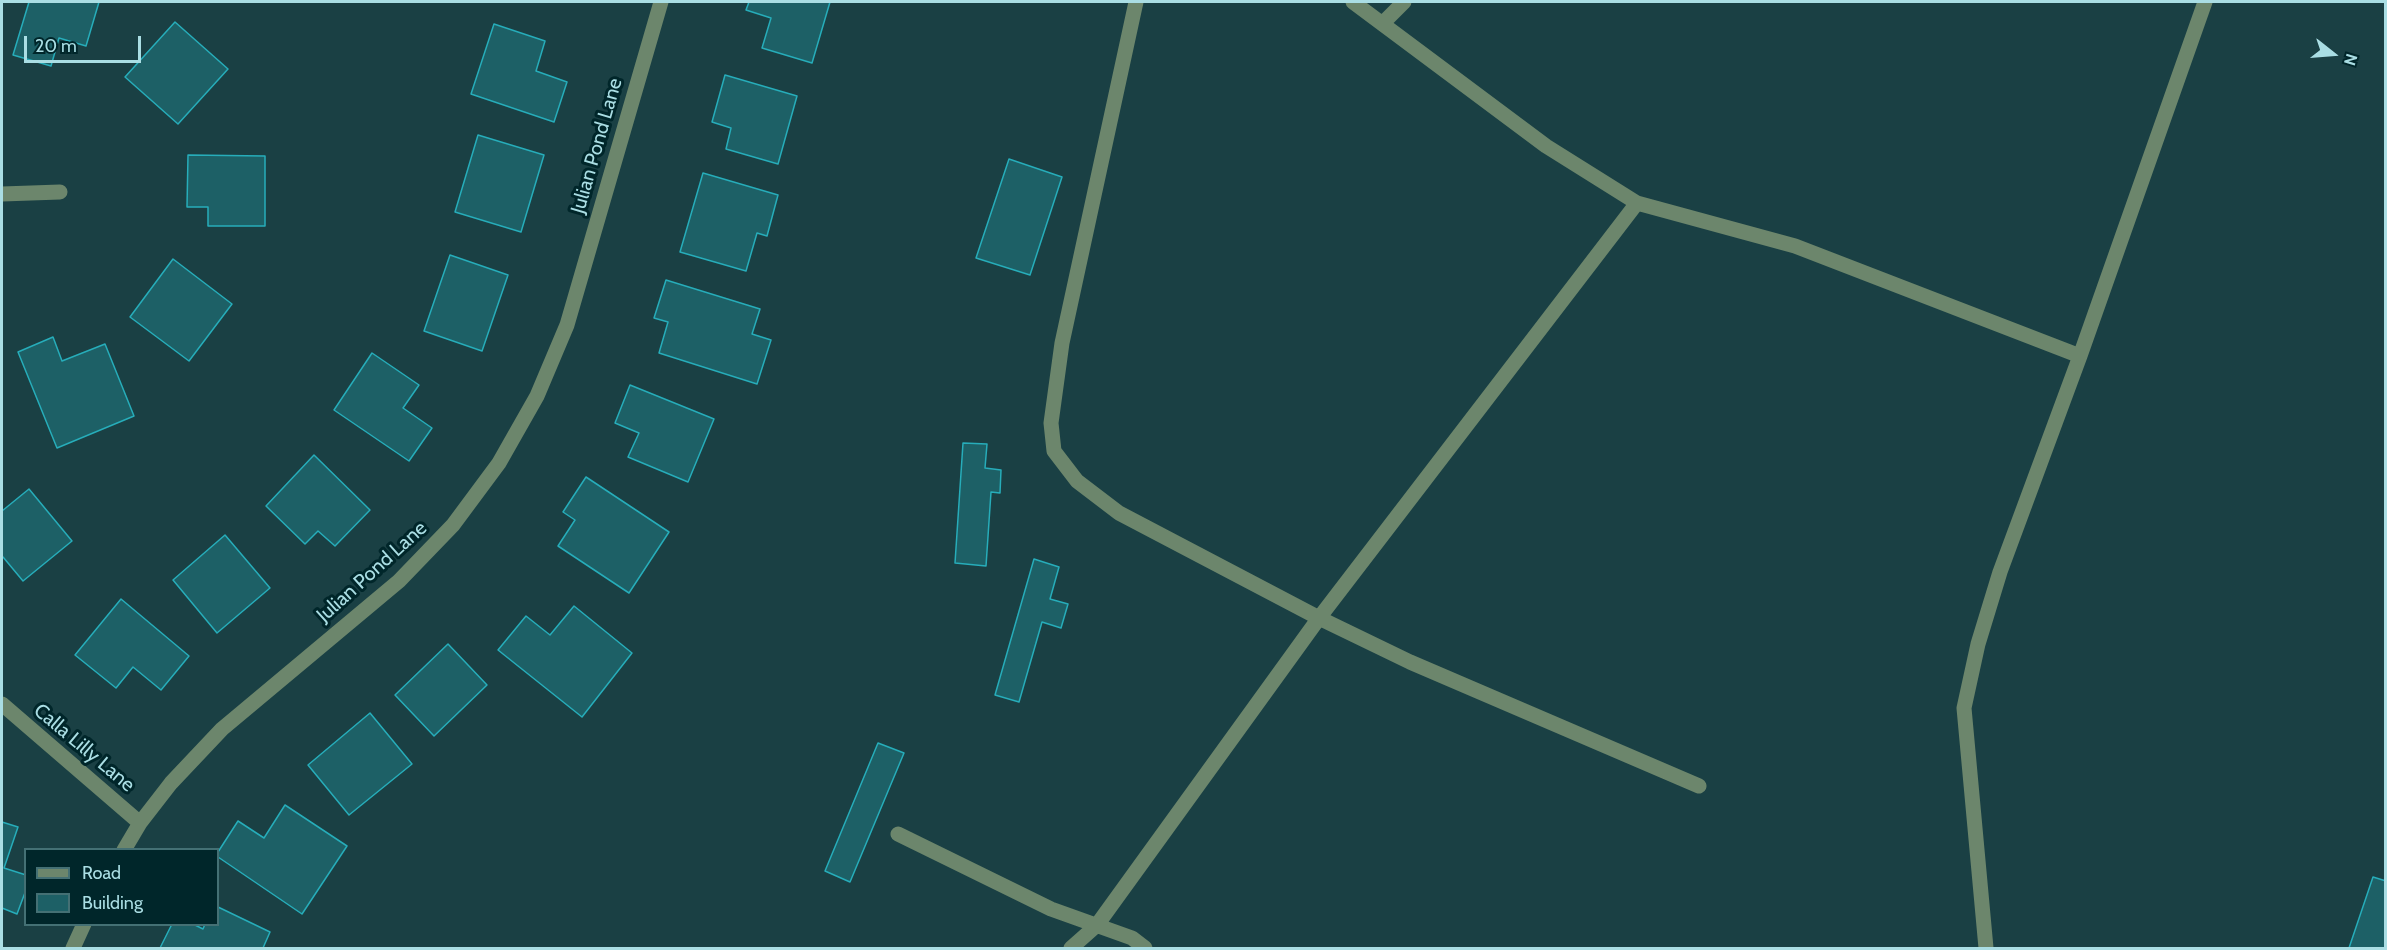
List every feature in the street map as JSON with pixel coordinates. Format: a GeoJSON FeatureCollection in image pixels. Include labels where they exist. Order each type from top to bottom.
{"type":"FeatureCollection","features":[{"type":"Feature","properties":{"kind":"street","name":"Julian Pond Lane"},"geometry":{"type":"LineString","coordinates":[[125,848],[140,823],[171,783],[222,729],[399,581],[453,525],[499,463],[537,396],[567,325],[661,2]]}},
{"type":"Feature","properties":{"kind":"street"},"geometry":{"type":"LineString","coordinates":[[1136,2],[1062,343],[1051,423],[1054,451],[1077,481],[1119,513],[1319,618],[1410,662],[1699,786]]}},
{"type":"Feature","properties":{"kind":"street"},"geometry":{"type":"LineString","coordinates":[[1353,2],[1546,146],[1637,203],[1795,246],[2080,356]]}},
{"type":"Feature","properties":{"kind":"street"},"geometry":{"type":"LineString","coordinates":[[1383,23],[1404,2]]}},
{"type":"Feature","properties":{"kind":"street"},"geometry":{"type":"LineString","coordinates":[[1986,948],[1964,708],[1978,644],[2001,572],[2205,2]]}},
{"type":"Feature","properties":{"kind":"street"},"geometry":{"type":"LineString","coordinates":[[2,194],[60,192]]}},
{"type":"Feature","properties":{"kind":"street"},"geometry":{"type":"LineString","coordinates":[[1071,948],[1097,925],[1319,618],[1637,203]]}},
{"type":"Feature","properties":{"kind":"street","name":"Calla Lilly Lane"},"geometry":{"type":"LineString","coordinates":[[2,704],[140,823]]}},
{"type":"Feature","properties":{"kind":"street"},"geometry":{"type":"LineString","coordinates":[[898,834],[1051,909],[1132,938],[1146,948]]}},
{"type":"Feature","properties":{"kind":"street"},"geometry":{"type":"LineString","coordinates":[[73,948],[83,926]]}},
{"type":"Feature","properties":{"kind":"building"},"geometry":{"type":"Polygon","coordinates":[[[29,2],[99,2],[86,46],[59,38],[51,66],[13,55],[29,2]]]}},
{"type":"Feature","properties":{"kind":"building"},"geometry":{"type":"Polygon","coordinates":[[[749,2],[830,2],[812,63],[762,48],[771,18],[746,10],[749,2]]]}},
{"type":"Feature","properties":{"kind":"building"},"geometry":{"type":"Polygon","coordinates":[[[175,22],[228,69],[178,124],[125,77],[175,22]]]}},
{"type":"Feature","properties":{"kind":"building"},"geometry":{"type":"Polygon","coordinates":[[[494,24],[545,41],[536,71],[567,82],[554,122],[471,94],[494,24]]]}},
{"type":"Feature","properties":{"kind":"building"},"geometry":{"type":"Polygon","coordinates":[[[725,75],[797,96],[778,164],[726,149],[731,128],[712,122],[725,75]]]}},
{"type":"Feature","properties":{"kind":"building"},"geometry":{"type":"Polygon","coordinates":[[[478,135],[544,155],[521,232],[455,212],[478,135]]]}},
{"type":"Feature","properties":{"kind":"building"},"geometry":{"type":"Polygon","coordinates":[[[188,155],[265,156],[265,226],[208,226],[208,207],[187,207],[188,155]]]}},
{"type":"Feature","properties":{"kind":"building"},"geometry":{"type":"Polygon","coordinates":[[[1009,159],[1062,177],[1030,275],[976,258],[1009,159]]]}},
{"type":"Feature","properties":{"kind":"building"},"geometry":{"type":"Polygon","coordinates":[[[703,173],[778,195],[767,236],[757,233],[746,271],[680,252],[703,173]]]}},
{"type":"Feature","properties":{"kind":"building"},"geometry":{"type":"Polygon","coordinates":[[[450,255],[508,275],[482,351],[424,331],[450,255]]]}},
{"type":"Feature","properties":{"kind":"building"},"geometry":{"type":"Polygon","coordinates":[[[173,259],[232,304],[189,361],[130,317],[173,259]]]}},
{"type":"Feature","properties":{"kind":"building"},"geometry":{"type":"Polygon","coordinates":[[[666,280],[760,309],[752,334],[771,340],[757,384],[659,353],[668,322],[654,318],[666,280]]]}},
{"type":"Feature","properties":{"kind":"building"},"geometry":{"type":"Polygon","coordinates":[[[53,337],[62,361],[105,344],[134,416],[57,448],[18,352],[53,337]]]}},
{"type":"Feature","properties":{"kind":"building"},"geometry":{"type":"Polygon","coordinates":[[[372,353],[419,385],[403,408],[432,428],[409,461],[334,410],[372,353]]]}},
{"type":"Feature","properties":{"kind":"building"},"geometry":{"type":"Polygon","coordinates":[[[630,385],[714,419],[688,482],[628,457],[639,433],[615,423],[630,385]]]}},
{"type":"Feature","properties":{"kind":"building"},"geometry":{"type":"Polygon","coordinates":[[[963,443],[987,444],[985,468],[1001,470],[1000,493],[991,492],[986,566],[955,563],[963,443]]]}},
{"type":"Feature","properties":{"kind":"building"},"geometry":{"type":"Polygon","coordinates":[[[314,455],[370,510],[335,546],[318,531],[305,544],[266,506],[314,455]]]}},
{"type":"Feature","properties":{"kind":"building"},"geometry":{"type":"Polygon","coordinates":[[[586,477],[669,532],[629,593],[558,546],[575,520],[563,512],[586,477]]]}},
{"type":"Feature","properties":{"kind":"building"},"geometry":{"type":"Polygon","coordinates":[[[29,489],[72,541],[23,581],[2,558],[2,511],[29,489]]]}},
{"type":"Feature","properties":{"kind":"building"},"geometry":{"type":"Polygon","coordinates":[[[225,535],[270,588],[217,633],[173,580],[225,535]]]}},
{"type":"Feature","properties":{"kind":"building"},"geometry":{"type":"Polygon","coordinates":[[[1034,559],[1059,567],[1050,599],[1068,604],[1061,628],[1042,622],[1019,702],[995,695],[1034,559]]]}},
{"type":"Feature","properties":{"kind":"building"},"geometry":{"type":"Polygon","coordinates":[[[121,599],[189,656],[161,690],[133,667],[116,688],[75,655],[121,599]]]}},
{"type":"Feature","properties":{"kind":"building"},"geometry":{"type":"Polygon","coordinates":[[[574,606],[632,653],[582,717],[498,650],[526,616],[550,635],[574,606]]]}},
{"type":"Feature","properties":{"kind":"building"},"geometry":{"type":"Polygon","coordinates":[[[448,644],[487,685],[434,736],[395,695],[448,644]]]}},
{"type":"Feature","properties":{"kind":"building"},"geometry":{"type":"Polygon","coordinates":[[[370,713],[412,764],[349,815],[308,765],[370,713]]]}},
{"type":"Feature","properties":{"kind":"building"},"geometry":{"type":"Polygon","coordinates":[[[878,743],[904,753],[850,882],[825,871],[878,743]]]}},
{"type":"Feature","properties":{"kind":"building"},"geometry":{"type":"Polygon","coordinates":[[[285,805],[347,846],[302,914],[219,858],[219,850],[238,821],[264,838],[285,805]]]}},
{"type":"Feature","properties":{"kind":"building"},"geometry":{"type":"Polygon","coordinates":[[[2,822],[18,827],[4,868],[24,874],[24,895],[17,914],[2,908],[2,822]]]}},
{"type":"Feature","properties":{"kind":"building"},"geometry":{"type":"Polygon","coordinates":[[[2373,877],[2386,881],[2386,948],[2349,948],[2373,877]]]}},
{"type":"Feature","properties":{"kind":"building"},"geometry":{"type":"Polygon","coordinates":[[[219,907],[270,932],[263,948],[160,948],[171,926],[197,926],[203,929],[204,926],[219,926],[219,907]]]}}]}
